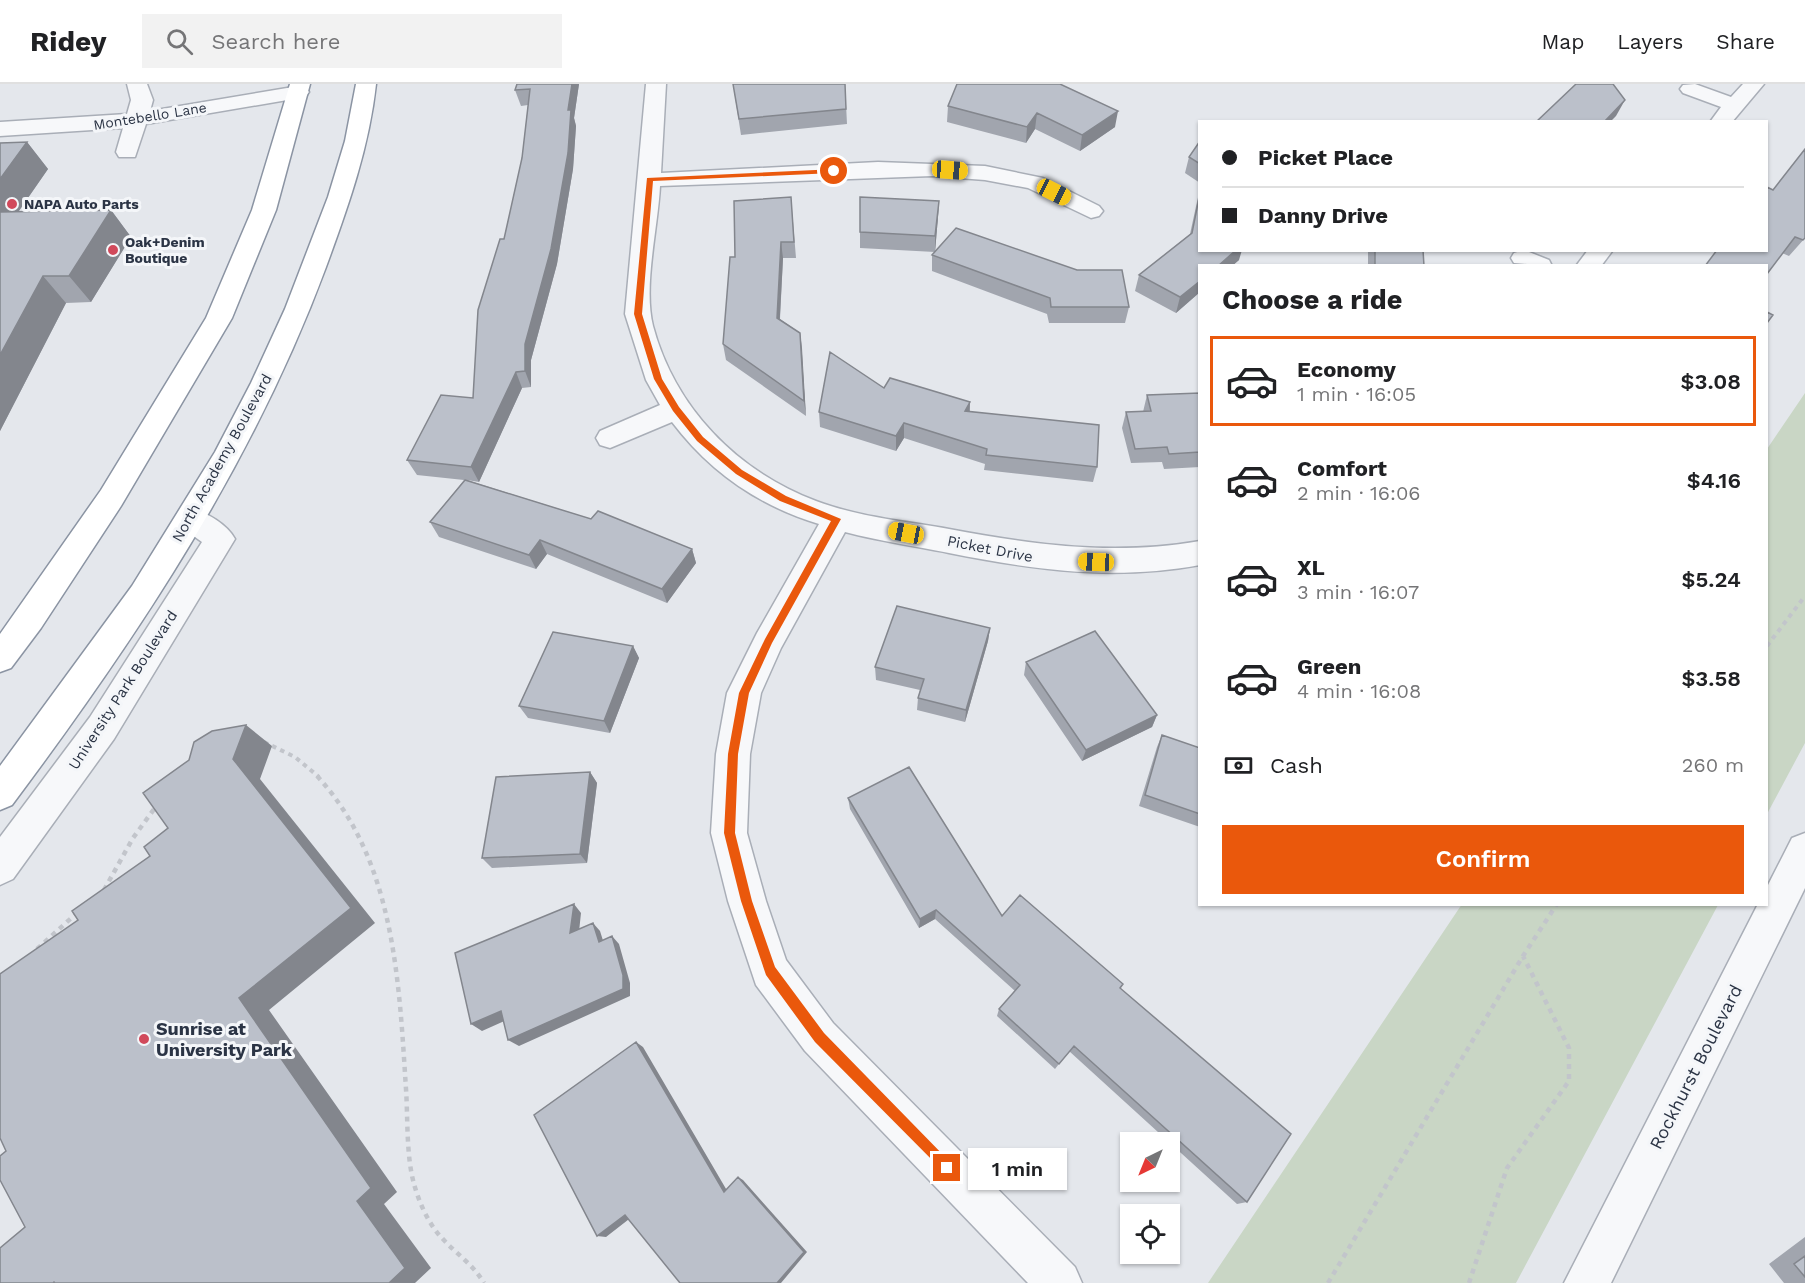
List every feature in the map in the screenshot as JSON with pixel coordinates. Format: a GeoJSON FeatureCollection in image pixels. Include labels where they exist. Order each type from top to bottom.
{"type":"FeatureCollection","features":[{"type":"Feature","properties":{"kind":"highway","name":"North Academy Boulevard"},"geometry":{"type":"LineString","coordinates":[[0,794],[79,692],[191,519],[257,399],[305,297],[350,166],[366,84]]}},
{"type":"Feature","properties":{"kind":"highway"},"geometry":{"type":"LineString","coordinates":[[0,658],[30,620],[111,498],[219,318],[264,210],[299,88]]}},
{"type":"Feature","properties":{"kind":"street"},"geometry":{"type":"LineString","coordinates":[[127,152],[134,120],[142,100],[137,84]]}},
{"type":"Feature","properties":{"kind":"street","name":"Picket Drive"},"geometry":{"type":"LineString","coordinates":[[656,84],[638,314],[658,379],[676,409],[700,439],[739,472],[783,499],[837,519],[1000,553],[1057,561],[1115,563],[1177,558],[1198,553]]}},
{"type":"Feature","properties":{"kind":"street"},"geometry":{"type":"LineString","coordinates":[[1722,120],[1754,84]]}},
{"type":"Feature","properties":{"kind":"street","name":"Montebello Lane"},"geometry":{"type":"LineString","coordinates":[[0,129],[90,125],[134,120],[299,88]]}},
{"type":"Feature","properties":{"kind":"street"},"geometry":{"type":"LineString","coordinates":[[1690,88],[1735,105]]}},
{"type":"Feature","properties":{"kind":"street"},"geometry":{"type":"LineString","coordinates":[[650,180],[878,169],[932,169],[985,173],[1035,183],[1091,211]]}},
{"type":"Feature","properties":{"kind":"street"},"geometry":{"type":"LineString","coordinates":[[1590,264],[1599,252]]}},
{"type":"Feature","properties":{"kind":"street"},"geometry":{"type":"LineString","coordinates":[[610,438],[676,409]]}},
{"type":"Feature","properties":{"kind":"street","name":"University Park Boulevard"},"geometry":{"type":"LineString","coordinates":[[0,867],[102,728],[220,539],[191,519]]}},
{"type":"Feature","properties":{"kind":"street"},"geometry":{"type":"LineString","coordinates":[[837,519],[768,642],[744,693],[733,754],[729,833],[747,901],[770,970],[819,1037],[1059,1283]]}},
{"type":"Feature","properties":{"kind":"street","name":"Rockhurst Boulevard"},"geometry":{"type":"LineString","coordinates":[[1587,1283],[1805,850]]}},
{"type":"Feature","properties":{"kind":"path"},"geometry":{"type":"LineString","coordinates":[[1768,645],[1805,596]]}},
{"type":"Feature","properties":{"kind":"path"},"geometry":{"type":"LineString","coordinates":[[256,743],[264,742],[280,747],[310,767],[349,816],[362,842],[386,912],[396,966],[414,1183],[424,1209],[441,1236],[479,1273],[484,1283]]}},
{"type":"Feature","properties":{"kind":"path"},"geometry":{"type":"LineString","coordinates":[[97,898],[110,882],[133,838],[162,797]]}},
{"type":"Feature","properties":{"kind":"path"},"geometry":{"type":"LineString","coordinates":[[1328,1283],[1523,956],[1556,906]]}},
{"type":"Feature","properties":{"kind":"path"},"geometry":{"type":"LineString","coordinates":[[29,958],[52,933],[80,911]]}},
{"type":"Feature","properties":{"kind":"path"},"geometry":{"type":"LineString","coordinates":[[1469,1283],[1507,1168],[1569,1081],[1569,1048],[1523,956]]}},
{"type":"Feature","properties":{"kind":"green space"},"geometry":{"type":"Polygon","coordinates":[[[1805,393],[1805,743],[1768,812],[1768,448],[1805,393]]]}},
{"type":"Feature","properties":{"kind":"green space"},"geometry":{"type":"Polygon","coordinates":[[[1461,906],[1717,906],[1516,1283],[1208,1283],[1461,906]]]}},
{"type":"Feature","properties":{"kind":"building"},"geometry":{"type":"Polygon","coordinates":[[[517,84],[572,84],[568,110],[571,110],[568,153],[551,249],[525,344],[525,371],[516,372],[471,467],[407,460],[441,395],[473,398],[478,310],[500,239],[504,239],[522,158],[530,89],[515,90],[517,84]]]}},
{"type":"Feature","properties":{"kind":"building"},"geometry":{"type":"Polygon","coordinates":[[[733,84],[845,84],[846,109],[739,119],[733,84]]]}},
{"type":"Feature","properties":{"kind":"building"},"geometry":{"type":"Polygon","coordinates":[[[957,84],[1060,84],[1118,111],[1082,135],[1037,113],[1027,127],[948,106],[957,84]]]}},
{"type":"Feature","properties":{"kind":"building"},"geometry":{"type":"Polygon","coordinates":[[[1576,84],[1613,84],[1625,100],[1606,120],[1538,120],[1576,84]]]}},
{"type":"Feature","properties":{"kind":"building"},"geometry":{"type":"Polygon","coordinates":[[[27,142],[0,179],[0,143],[27,142]]]}},
{"type":"Feature","properties":{"kind":"building"},"geometry":{"type":"Polygon","coordinates":[[[1198,144],[1198,163],[1189,157],[1198,144]]]}},
{"type":"Feature","properties":{"kind":"building"},"geometry":{"type":"Polygon","coordinates":[[[1805,149],[1805,238],[1803,240],[1795,237],[1768,273],[1768,264],[1706,264],[1716,252],[1768,252],[1768,188],[1773,190],[1805,149]]]}},
{"type":"Feature","properties":{"kind":"building"},"geometry":{"type":"Polygon","coordinates":[[[791,197],[794,242],[781,242],[777,318],[800,333],[804,401],[723,344],[730,257],[735,257],[734,201],[791,197]]]}},
{"type":"Feature","properties":{"kind":"building"},"geometry":{"type":"Polygon","coordinates":[[[860,197],[939,201],[935,236],[860,232],[860,197]]]}},
{"type":"Feature","properties":{"kind":"building"},"geometry":{"type":"Polygon","coordinates":[[[1198,203],[1198,252],[1234,252],[1220,264],[1198,264],[1198,283],[1180,297],[1139,275],[1192,233],[1198,203]]]}},
{"type":"Feature","properties":{"kind":"building"},"geometry":{"type":"Polygon","coordinates":[[[111,210],[69,276],[43,276],[0,355],[0,212],[111,210]]]}},
{"type":"Feature","properties":{"kind":"building"},"geometry":{"type":"Polygon","coordinates":[[[956,228],[1077,270],[1122,270],[1129,307],[1051,307],[1050,298],[932,255],[956,228]]]}},
{"type":"Feature","properties":{"kind":"building"},"geometry":{"type":"Polygon","coordinates":[[[1375,252],[1423,252],[1424,264],[1375,264],[1375,252]]]}},
{"type":"Feature","properties":{"kind":"building"},"geometry":{"type":"Polygon","coordinates":[[[1768,312],[1773,315],[1768,322],[1768,312]]]}},
{"type":"Feature","properties":{"kind":"building"},"geometry":{"type":"Polygon","coordinates":[[[830,352],[884,388],[890,378],[970,402],[965,411],[1099,425],[1097,467],[986,455],[987,449],[904,423],[896,436],[819,412],[830,352]]]}},
{"type":"Feature","properties":{"kind":"building"},"geometry":{"type":"Polygon","coordinates":[[[1198,393],[1198,452],[1169,454],[1167,447],[1135,449],[1126,412],[1151,411],[1147,395],[1198,393]]]}},
{"type":"Feature","properties":{"kind":"building"},"geometry":{"type":"Polygon","coordinates":[[[465,480],[591,519],[598,511],[692,549],[662,589],[540,540],[529,555],[430,522],[465,480]]]}},
{"type":"Feature","properties":{"kind":"building"},"geometry":{"type":"Polygon","coordinates":[[[897,606],[990,628],[966,710],[918,698],[924,679],[875,667],[897,606]]]}},
{"type":"Feature","properties":{"kind":"building"},"geometry":{"type":"Polygon","coordinates":[[[1095,631],[1157,715],[1086,750],[1026,662],[1095,631]]]}},
{"type":"Feature","properties":{"kind":"building"},"geometry":{"type":"Polygon","coordinates":[[[553,632],[633,646],[604,721],[519,706],[553,632]]]}},
{"type":"Feature","properties":{"kind":"building","name":"Sunrise at University Park"},"geometry":{"type":"Polygon","coordinates":[[[246,725],[233,759],[351,908],[239,998],[371,1188],[357,1201],[405,1268],[389,1283],[0,1283],[0,1248],[25,1227],[0,1180],[0,1156],[6,1151],[0,1138],[0,974],[78,920],[72,911],[150,856],[144,847],[168,828],[143,793],[189,760],[194,742],[212,731],[246,725]]]}},
{"type":"Feature","properties":{"kind":"building"},"geometry":{"type":"Polygon","coordinates":[[[1162,735],[1198,747],[1198,813],[1145,795],[1162,735]]]}},
{"type":"Feature","properties":{"kind":"building"},"geometry":{"type":"Polygon","coordinates":[[[909,767],[1002,916],[1020,895],[1123,984],[1120,988],[1291,1134],[1247,1202],[1180,1142],[1180,1132],[1169,1132],[1074,1046],[1059,1064],[999,1009],[1020,985],[936,910],[920,919],[848,798],[909,767]]]}},
{"type":"Feature","properties":{"kind":"building"},"geometry":{"type":"Polygon","coordinates":[[[590,772],[580,854],[482,858],[496,777],[590,772]]]}},
{"type":"Feature","properties":{"kind":"building"},"geometry":{"type":"Polygon","coordinates":[[[574,904],[570,933],[593,923],[599,942],[612,936],[623,975],[623,989],[508,1040],[501,1011],[471,1024],[455,953],[574,904]]]}},
{"type":"Feature","properties":{"kind":"building"},"geometry":{"type":"Polygon","coordinates":[[[636,1042],[724,1192],[738,1177],[804,1252],[777,1283],[680,1283],[625,1215],[597,1236],[534,1115],[636,1042]]]}},
{"type":"Feature","properties":{"kind":"building"},"geometry":{"type":"Polygon","coordinates":[[[1805,1256],[1805,1277],[1794,1264],[1805,1256]]]}},
{"type":"Feature","properties":{"kind":"place","name":"NAPA Auto Parts"},"geometry":{"type":"Point","coordinates":[12,204]}},
{"type":"Feature","properties":{"kind":"place","name":"Oak+Denim Boutique"},"geometry":{"type":"Point","coordinates":[113,250]}},
{"type":"Feature","properties":{"kind":"place","name":"Sunrise at University Park"},"geometry":{"type":"Point","coordinates":[144,1039]}},
{"type":"Feature","properties":{"kind":"route"},"geometry":{"type":"LineString","coordinates":[[834,171],[650,180],[638,314],[647,350],[658,379],[676,409],[700,439],[739,472],[783,499],[837,519],[768,642],[744,693],[733,754],[729,833],[747,901],[770,970],[819,1037],[947,1168]]}}]}
